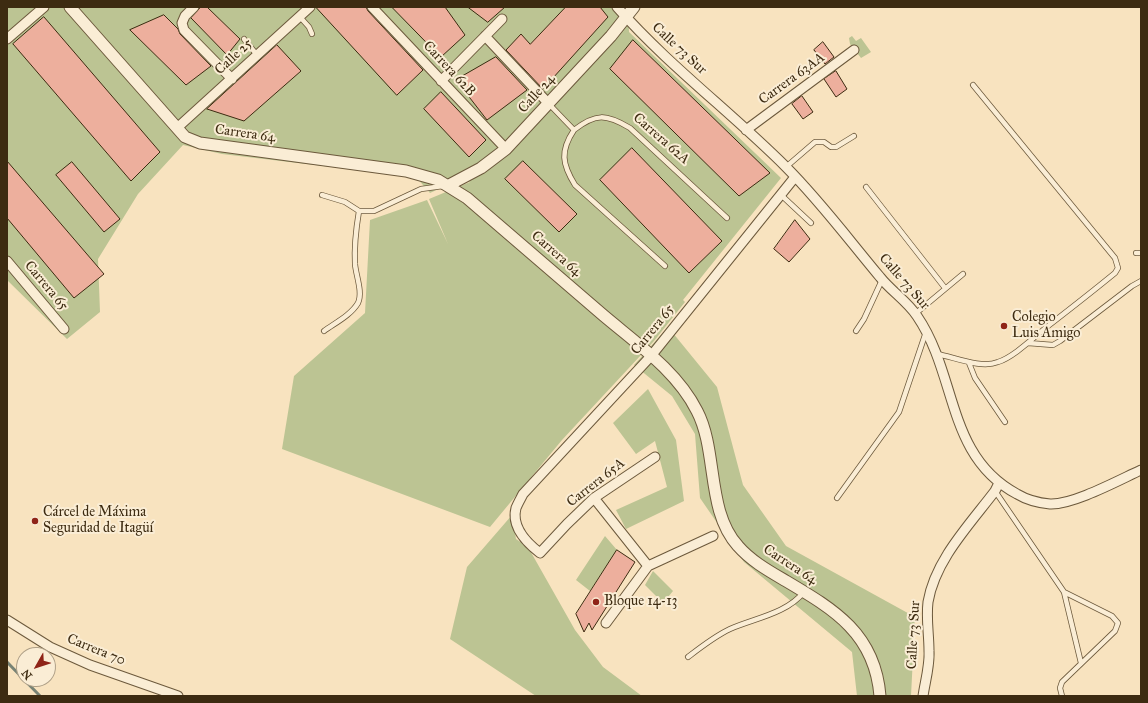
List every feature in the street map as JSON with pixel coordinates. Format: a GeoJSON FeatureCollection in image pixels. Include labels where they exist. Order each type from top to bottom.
{"type":"FeatureCollection","features":[{"type":"Feature","properties":{"kind":"street"},"geometry":{"type":"LineString","coordinates":[[7,39],[44,7]]}},
{"type":"Feature","properties":{"kind":"street","name":"Carrera 64"},"geometry":{"type":"LineString","coordinates":[[70,7],[185,137],[200,143],[406,171],[433,178],[449,185],[467,198],[651,356],[684,390],[698,412],[705,434],[723,520],[736,545],[757,564],[804,592],[850,624],[862,640],[872,660],[880,696]]}},
{"type":"Feature","properties":{"kind":"street"},"geometry":{"type":"LineString","coordinates":[[194,7],[185,16],[182,23],[184,30],[232,78]]}},
{"type":"Feature","properties":{"kind":"street","name":"Calle 25"},"geometry":{"type":"LineString","coordinates":[[177,128],[310,7]]}},
{"type":"Feature","properties":{"kind":"street","name":"Carrera 62B"},"geometry":{"type":"LineString","coordinates":[[372,7],[506,149]]}},
{"type":"Feature","properties":{"kind":"street","name":"Calle 73 Sur"},"geometry":{"type":"LineString","coordinates":[[616,7],[786,167],[822,207],[882,280],[915,314],[926,330],[938,354],[965,440],[980,465],[999,482],[995,491],[958,540],[938,571],[928,602],[927,628],[930,652],[923,696]]}},
{"type":"Feature","properties":{"kind":"street","name":"Calle 24"},"geometry":{"type":"LineString","coordinates":[[449,185],[481,168],[506,149],[611,36],[634,7]]}},
{"type":"Feature","properties":{"kind":"street"},"geometry":{"type":"LineString","coordinates":[[441,81],[502,19]]}},
{"type":"Feature","properties":{"kind":"street"},"geometry":{"type":"LineString","coordinates":[[485,36],[549,104]]}},
{"type":"Feature","properties":{"kind":"street","name":"Carrera 63AA"},"geometry":{"type":"LineString","coordinates":[[746,130],[854,50]]}},
{"type":"Feature","properties":{"kind":"street","name":"Carrera 65"},"geometry":{"type":"LineString","coordinates":[[540,553],[527,543],[518,527],[516,508],[523,494],[651,356],[795,177]]}},
{"type":"Feature","properties":{"kind":"street","name":"Carrera 65"},"geometry":{"type":"LineString","coordinates":[[7,261],[64,329]]}},
{"type":"Feature","properties":{"kind":"street","name":"Carrera 65A"},"geometry":{"type":"LineString","coordinates":[[540,553],[594,498],[655,457]]}},
{"type":"Feature","properties":{"kind":"street"},"geometry":{"type":"LineString","coordinates":[[999,482],[1017,494],[1035,502],[1052,504],[1070,501],[1141,470]]}},
{"type":"Feature","properties":{"kind":"street"},"geometry":{"type":"LineString","coordinates":[[594,498],[648,566]]}},
{"type":"Feature","properties":{"kind":"street"},"geometry":{"type":"LineString","coordinates":[[606,623],[648,566],[713,536]]}},
{"type":"Feature","properties":{"kind":"street","name":"Carrera 70"},"geometry":{"type":"LineString","coordinates":[[7,620],[50,647],[90,665],[178,696]]}},
{"type":"Feature","properties":{"kind":"lane"},"geometry":{"type":"LineString","coordinates":[[300,17],[309,27],[312,34]]}},
{"type":"Feature","properties":{"kind":"lane"},"geometry":{"type":"LineString","coordinates":[[244,39],[257,55]]}},
{"type":"Feature","properties":{"kind":"lane"},"geometry":{"type":"LineString","coordinates":[[938,354],[953,357],[969,363],[997,363],[1028,343],[1105,282],[1115,273],[1118,268],[1115,258],[973,85]]}},
{"type":"Feature","properties":{"kind":"lane"},"geometry":{"type":"LineString","coordinates":[[549,104],[574,130],[566,142],[564,154],[567,172],[576,185],[665,266]]}},
{"type":"Feature","properties":{"kind":"lane","name":"Carrera 62A"},"geometry":{"type":"LineString","coordinates":[[574,130],[588,119],[603,117],[616,120],[630,128],[727,218]]}},
{"type":"Feature","properties":{"kind":"lane"},"geometry":{"type":"LineString","coordinates":[[786,167],[815,142],[824,142],[831,147],[836,147],[854,136]]}},
{"type":"Feature","properties":{"kind":"lane"},"geometry":{"type":"LineString","coordinates":[[322,195],[345,202],[359,212],[374,211],[421,189],[449,185]]}},
{"type":"Feature","properties":{"kind":"lane"},"geometry":{"type":"LineString","coordinates":[[866,187],[945,288]]}},
{"type":"Feature","properties":{"kind":"lane"},"geometry":{"type":"LineString","coordinates":[[780,194],[811,223]]}},
{"type":"Feature","properties":{"kind":"lane"},"geometry":{"type":"LineString","coordinates":[[324,330],[353,310],[358,302],[359,288],[355,265],[355,234],[359,212]]}},
{"type":"Feature","properties":{"kind":"lane"},"geometry":{"type":"LineString","coordinates":[[915,314],[962,274]]}},
{"type":"Feature","properties":{"kind":"lane"},"geometry":{"type":"LineString","coordinates":[[856,331],[864,319],[882,280]]}},
{"type":"Feature","properties":{"kind":"lane"},"geometry":{"type":"LineString","coordinates":[[1028,343],[1053,345],[1132,286],[1141,281]]}},
{"type":"Feature","properties":{"kind":"lane"},"geometry":{"type":"LineString","coordinates":[[836,498],[899,412],[926,330]]}},
{"type":"Feature","properties":{"kind":"lane"},"geometry":{"type":"LineString","coordinates":[[969,363],[975,378],[1005,422]]}},
{"type":"Feature","properties":{"kind":"lane"},"geometry":{"type":"LineString","coordinates":[[995,491],[1064,592],[1081,662]]}},
{"type":"Feature","properties":{"kind":"lane"},"geometry":{"type":"LineString","coordinates":[[688,657],[704,645],[729,630],[786,607],[796,601],[804,592]]}},
{"type":"Feature","properties":{"kind":"lane"},"geometry":{"type":"LineString","coordinates":[[1062,696],[1060,688],[1062,682],[1081,662],[1115,631],[1118,623],[1112,616],[1064,592]]}},
{"type":"Feature","properties":{"kind":"green space"},"geometry":{"type":"Polygon","coordinates":[[[7,7],[628,7],[629,32],[781,178],[683,300],[685,302],[654,341],[562,440],[490,527],[282,449],[294,376],[365,313],[370,220],[427,200],[448,244],[429,199],[470,182],[464,177],[430,193],[416,177],[222,154],[183,145],[138,194],[98,259],[100,312],[67,339],[7,280],[7,7]]]}},
{"type":"Feature","properties":{"kind":"green space"},"geometry":{"type":"Polygon","coordinates":[[[852,36],[856,41],[861,38],[871,52],[861,58],[850,44],[849,38],[852,36]]]}},
{"type":"Feature","properties":{"kind":"green space"},"geometry":{"type":"Polygon","coordinates":[[[668,327],[717,387],[743,485],[786,546],[915,617],[911,696],[857,696],[852,652],[744,562],[700,498],[695,434],[672,396],[634,365],[668,327]]]}},
{"type":"Feature","properties":{"kind":"green space"},"geometry":{"type":"Polygon","coordinates":[[[648,389],[676,440],[684,501],[626,529],[616,510],[667,487],[655,441],[636,454],[613,423],[648,389]]]}},
{"type":"Feature","properties":{"kind":"green space"},"geometry":{"type":"Polygon","coordinates":[[[512,515],[516,539],[528,547],[575,630],[603,667],[642,696],[536,696],[450,639],[467,567],[512,515]]]}},
{"type":"Feature","properties":{"kind":"green space"},"geometry":{"type":"Polygon","coordinates":[[[605,536],[617,550],[590,591],[576,580],[605,536]]]}},
{"type":"Feature","properties":{"kind":"green space"},"geometry":{"type":"Polygon","coordinates":[[[653,571],[673,591],[663,603],[645,585],[653,571]]]}},
{"type":"Feature","properties":{"kind":"building"},"geometry":{"type":"Polygon","coordinates":[[[201,7],[207,7],[240,39],[227,55],[191,18],[201,7]]]}},
{"type":"Feature","properties":{"kind":"building"},"geometry":{"type":"Polygon","coordinates":[[[316,7],[366,7],[368,11],[423,70],[397,95],[316,7]]]}},
{"type":"Feature","properties":{"kind":"building"},"geometry":{"type":"Polygon","coordinates":[[[392,7],[445,7],[465,35],[441,57],[392,7]]]}},
{"type":"Feature","properties":{"kind":"building"},"geometry":{"type":"Polygon","coordinates":[[[468,7],[505,7],[488,22],[468,7]]]}},
{"type":"Feature","properties":{"kind":"building"},"geometry":{"type":"Polygon","coordinates":[[[566,7],[600,7],[608,17],[543,89],[506,50],[521,34],[530,44],[566,7]]]}},
{"type":"Feature","properties":{"kind":"building"},"geometry":{"type":"Polygon","coordinates":[[[164,15],[211,66],[186,85],[130,30],[164,15]]]}},
{"type":"Feature","properties":{"kind":"building"},"geometry":{"type":"Polygon","coordinates":[[[44,17],[160,152],[131,181],[13,44],[44,17]]]}},
{"type":"Feature","properties":{"kind":"building"},"geometry":{"type":"Polygon","coordinates":[[[633,40],[770,173],[739,196],[610,69],[633,40]]]}},
{"type":"Feature","properties":{"kind":"building"},"geometry":{"type":"Polygon","coordinates":[[[823,42],[834,57],[825,64],[814,50],[823,42]]]}},
{"type":"Feature","properties":{"kind":"building"},"geometry":{"type":"Polygon","coordinates":[[[277,45],[301,71],[244,121],[207,109],[277,45]]]}},
{"type":"Feature","properties":{"kind":"building"},"geometry":{"type":"Polygon","coordinates":[[[496,57],[527,90],[487,120],[456,80],[496,57]]]}},
{"type":"Feature","properties":{"kind":"building"},"geometry":{"type":"Polygon","coordinates":[[[836,71],[847,89],[836,97],[824,79],[836,71]]]}},
{"type":"Feature","properties":{"kind":"building"},"geometry":{"type":"Polygon","coordinates":[[[441,92],[486,140],[469,157],[424,109],[441,92]]]}},
{"type":"Feature","properties":{"kind":"building"},"geometry":{"type":"Polygon","coordinates":[[[802,96],[813,112],[803,119],[792,104],[802,96]]]}},
{"type":"Feature","properties":{"kind":"building"},"geometry":{"type":"Polygon","coordinates":[[[632,148],[722,241],[689,273],[600,180],[632,148]]]}},
{"type":"Feature","properties":{"kind":"building"},"geometry":{"type":"Polygon","coordinates":[[[7,161],[104,274],[74,298],[7,218],[7,161]]]}},
{"type":"Feature","properties":{"kind":"building"},"geometry":{"type":"Polygon","coordinates":[[[523,161],[577,214],[559,232],[505,179],[523,161]]]}},
{"type":"Feature","properties":{"kind":"building"},"geometry":{"type":"Polygon","coordinates":[[[72,162],[120,219],[104,232],[56,175],[72,162]]]}},
{"type":"Feature","properties":{"kind":"building"},"geometry":{"type":"Polygon","coordinates":[[[795,220],[810,239],[789,262],[774,249],[795,220]]]}},
{"type":"Feature","properties":{"kind":"building","name":"Bloque 14-13"},"geometry":{"type":"Polygon","coordinates":[[[617,550],[635,562],[592,630],[589,623],[584,632],[576,614],[617,550]]]}},
{"type":"Feature","properties":{"kind":"waterway"},"geometry":{"type":"LineString","coordinates":[[7,662],[40,696]]}},
{"type":"Feature","properties":{"kind":"place","name":"Colegio Luis Amigo"},"geometry":{"type":"Point","coordinates":[1004,326]}},
{"type":"Feature","properties":{"kind":"place","name":"Cárcel de Máxima Seguridad de Itagüí"},"geometry":{"type":"Point","coordinates":[35,521]}},
{"type":"Feature","properties":{"kind":"place","name":"Bloque 14-13"},"geometry":{"type":"Point","coordinates":[596,602]}}]}
